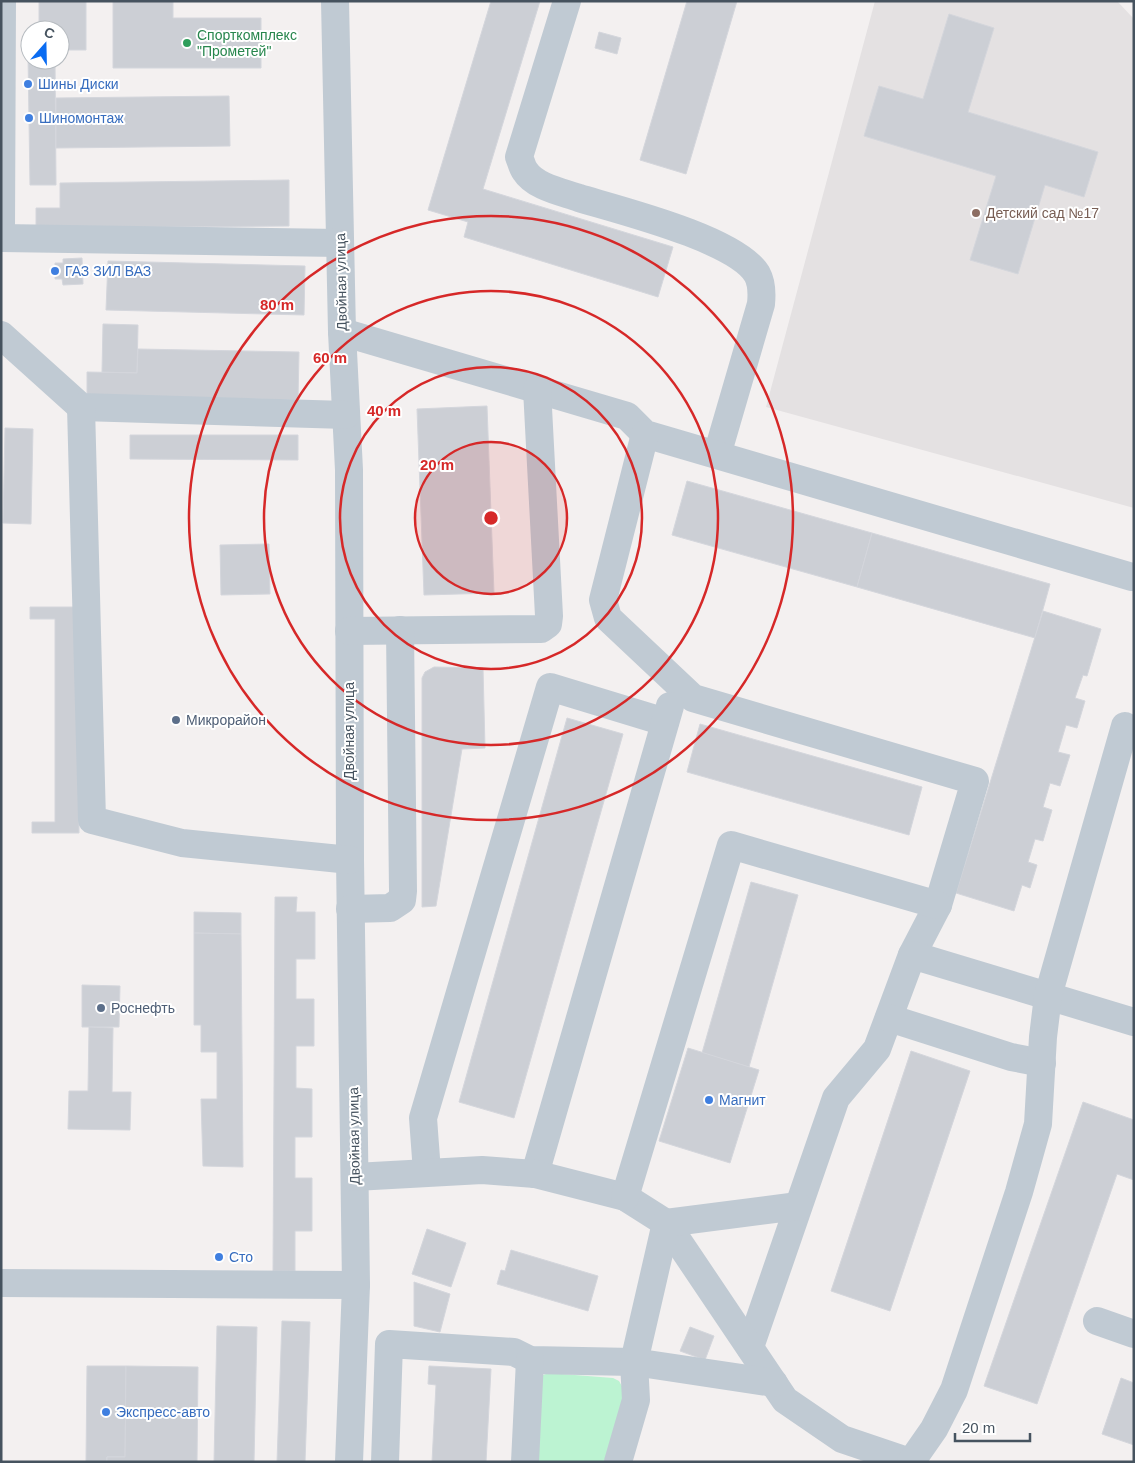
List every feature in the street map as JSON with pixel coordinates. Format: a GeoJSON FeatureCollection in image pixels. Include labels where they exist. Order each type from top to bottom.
{"type":"FeatureCollection","features":[{"type":"Feature","properties":{"kind":"street"},"geometry":{"type":"LineString","coordinates":[[1,227],[2,1]]}},
{"type":"Feature","properties":{"kind":"street","name":"Двойная улица"},"geometry":{"type":"LineString","coordinates":[[335,1],[342,332],[349,470],[350,909],[356,1284],[349,1462]]}},
{"type":"Feature","properties":{"kind":"street"},"geometry":{"type":"LineString","coordinates":[[566,1],[519,157],[525,171],[538,182],[562,192],[700,236],[741,257],[757,274],[762,290],[761,304],[717,455]]}},
{"type":"Feature","properties":{"kind":"street"},"geometry":{"type":"LineString","coordinates":[[1,238],[340,243]]}},
{"type":"Feature","properties":{"kind":"street"},"geometry":{"type":"LineString","coordinates":[[342,332],[627,416],[645,434],[1132,577]]}},
{"type":"Feature","properties":{"kind":"street"},"geometry":{"type":"LineString","coordinates":[[1,336],[81,407],[346,415]]}},
{"type":"Feature","properties":{"kind":"street"},"geometry":{"type":"LineString","coordinates":[[349,631],[541,628],[548,624],[536,389]]}},
{"type":"Feature","properties":{"kind":"street"},"geometry":{"type":"LineString","coordinates":[[81,407],[92,820],[182,843],[350,860]]}},
{"type":"Feature","properties":{"kind":"street"},"geometry":{"type":"LineString","coordinates":[[645,434],[603,600],[608,618],[693,698],[975,781],[938,905],[912,955],[877,1049],[836,1098],[750,1347]]}},
{"type":"Feature","properties":{"kind":"street"},"geometry":{"type":"LineString","coordinates":[[350,909],[390,908],[402,900],[400,630]]}},
{"type":"Feature","properties":{"kind":"street"},"geometry":{"type":"LineString","coordinates":[[535,1174],[677,683]]}},
{"type":"Feature","properties":{"kind":"street"},"geometry":{"type":"LineString","coordinates":[[426,1172],[423,1118],[550,687],[665,722]]}},
{"type":"Feature","properties":{"kind":"street"},"geometry":{"type":"LineString","coordinates":[[355,1177],[482,1170],[535,1174],[625,1197],[666,1223],[785,1400],[842,1439],[910,1462],[934,1429],[954,1390],[1016,1202],[1038,1124],[1048,996],[1125,726]]}},
{"type":"Feature","properties":{"kind":"street"},"geometry":{"type":"LineString","coordinates":[[625,1197],[731,845],[938,905]]}},
{"type":"Feature","properties":{"kind":"street"},"geometry":{"type":"LineString","coordinates":[[912,955],[1134,1022]]}},
{"type":"Feature","properties":{"kind":"street"},"geometry":{"type":"LineString","coordinates":[[889,1018],[1011,1057],[1042,1063]]}},
{"type":"Feature","properties":{"kind":"street"},"geometry":{"type":"LineString","coordinates":[[666,1223],[798,1206]]}},
{"type":"Feature","properties":{"kind":"street"},"geometry":{"type":"LineString","coordinates":[[618,1462],[636,1400],[634,1362],[666,1223]]}},
{"type":"Feature","properties":{"kind":"street"},"geometry":{"type":"LineString","coordinates":[[1,1283],[356,1284]]}},
{"type":"Feature","properties":{"kind":"street"},"geometry":{"type":"LineString","coordinates":[[1097,1321],[1134,1334]]}},
{"type":"Feature","properties":{"kind":"street"},"geometry":{"type":"LineString","coordinates":[[385,1462],[389,1344],[514,1352],[530,1360],[634,1362],[774,1383]]}},
{"type":"Feature","properties":{"kind":"street"},"geometry":{"type":"LineString","coordinates":[[525,1462],[530,1360]]}},
{"type":"Feature","properties":{"kind":"shaded area","name":"Детский сад №17"},"geometry":{"type":"Polygon","coordinates":[[[875,1],[1117,1],[1134,19],[1134,508],[766,407],[875,1]]]}},
{"type":"Feature","properties":{"kind":"green space"},"geometry":{"type":"Polygon","coordinates":[[[549,1373],[613,1378],[619,1381],[623,1388],[623,1398],[604,1462],[534,1462],[539,1380],[543,1375],[549,1373]]]}},
{"type":"Feature","properties":{"kind":"building"},"geometry":{"type":"Polygon","coordinates":[[[39,1],[86,1],[86,50],[70,50],[70,20],[39,20],[39,1]]]}},
{"type":"Feature","properties":{"kind":"building","name":"Спорткомплекс \"Прометей\""},"geometry":{"type":"Polygon","coordinates":[[[113,1],[173,1],[173,18],[261,18],[261,68],[113,68],[113,1]]]}},
{"type":"Feature","properties":{"kind":"building"},"geometry":{"type":"Polygon","coordinates":[[[491,1],[540,1],[483,189],[673,247],[658,297],[464,237],[468,222],[428,210],[491,1]]]}},
{"type":"Feature","properties":{"kind":"building"},"geometry":{"type":"Polygon","coordinates":[[[687,1],[737,1],[686,174],[640,160],[687,1]]]}},
{"type":"Feature","properties":{"kind":"building","name":"Детский сад №17"},"geometry":{"type":"Polygon","coordinates":[[[949,14],[994,28],[968,112],[1098,152],[1084,197],[1045,185],[1018,274],[970,260],[996,176],[864,136],[879,86],[923,99],[949,14]]]}},
{"type":"Feature","properties":{"kind":"building"},"geometry":{"type":"Polygon","coordinates":[[[599,32],[621,38],[617,54],[595,48],[599,32]]]}},
{"type":"Feature","properties":{"kind":"building"},"geometry":{"type":"Polygon","coordinates":[[[28,70],[55,70],[56,185],[30,185],[28,70]]]}},
{"type":"Feature","properties":{"kind":"building"},"geometry":{"type":"Polygon","coordinates":[[[229,96],[230,146],[56,148],[56,98],[229,96]]]}},
{"type":"Feature","properties":{"kind":"building"},"geometry":{"type":"Polygon","coordinates":[[[289,180],[289,226],[36,228],[36,208],[60,208],[60,183],[289,180]]]}},
{"type":"Feature","properties":{"kind":"building"},"geometry":{"type":"Polygon","coordinates":[[[82,258],[83,284],[63,285],[62,279],[55,279],[55,263],[63,263],[63,259],[82,258]]]}},
{"type":"Feature","properties":{"kind":"building"},"geometry":{"type":"Polygon","coordinates":[[[108,261],[305,266],[304,315],[106,310],[108,261]]]}},
{"type":"Feature","properties":{"kind":"building"},"geometry":{"type":"Polygon","coordinates":[[[103,324],[138,325],[137,373],[102,372],[103,324]]]}},
{"type":"Feature","properties":{"kind":"building"},"geometry":{"type":"Polygon","coordinates":[[[138,349],[299,352],[298,400],[87,395],[87,372],[137,373],[138,349]]]}},
{"type":"Feature","properties":{"kind":"building"},"geometry":{"type":"Polygon","coordinates":[[[487,406],[494,593],[424,595],[417,409],[487,406]]]}},
{"type":"Feature","properties":{"kind":"building"},"geometry":{"type":"Polygon","coordinates":[[[5,428],[33,429],[31,524],[3,523],[5,428]]]}},
{"type":"Feature","properties":{"kind":"building"},"geometry":{"type":"Polygon","coordinates":[[[130,435],[298,435],[298,460],[130,459],[130,435]]]}},
{"type":"Feature","properties":{"kind":"building"},"geometry":{"type":"Polygon","coordinates":[[[687,481],[872,533],[857,587],[672,535],[687,481]]]}},
{"type":"Feature","properties":{"kind":"building"},"geometry":{"type":"Polygon","coordinates":[[[872,533],[1050,584],[1035,638],[857,587],[872,533]]]}},
{"type":"Feature","properties":{"kind":"building"},"geometry":{"type":"Polygon","coordinates":[[[269,544],[270,594],[221,595],[220,545],[269,544]]]}},
{"type":"Feature","properties":{"kind":"building"},"geometry":{"type":"Polygon","coordinates":[[[30,607],[79,607],[79,833],[32,833],[32,822],[55,822],[55,619],[30,619],[30,607]]]}},
{"type":"Feature","properties":{"kind":"building"},"geometry":{"type":"Polygon","coordinates":[[[1043,611],[1101,629],[1087,676],[1083,675],[1075,698],[1085,701],[1077,728],[1066,725],[1058,752],[1070,755],[1060,786],[1050,783],[1043,807],[1052,810],[1043,841],[1035,839],[1028,862],[1037,865],[1030,888],[1022,885],[1014,911],[956,893],[1043,611]]]}},
{"type":"Feature","properties":{"kind":"building"},"geometry":{"type":"Polygon","coordinates":[[[434,667],[483,668],[485,748],[462,749],[436,906],[422,907],[422,678],[425,672],[434,667]]]}},
{"type":"Feature","properties":{"kind":"building"},"geometry":{"type":"Polygon","coordinates":[[[567,718],[623,734],[514,1118],[459,1102],[567,718]]]}},
{"type":"Feature","properties":{"kind":"building"},"geometry":{"type":"Polygon","coordinates":[[[700,724],[922,787],[909,835],[687,772],[700,724]]]}},
{"type":"Feature","properties":{"kind":"building"},"geometry":{"type":"Polygon","coordinates":[[[751,882],[798,895],[749,1067],[702,1053],[751,882]]]}},
{"type":"Feature","properties":{"kind":"building"},"geometry":{"type":"Polygon","coordinates":[[[275,897],[297,897],[296,912],[315,912],[315,959],[296,959],[296,999],[314,999],[314,1046],[296,1046],[296,1088],[312,1089],[312,1137],[295,1137],[295,1178],[312,1178],[312,1231],[295,1231],[295,1271],[273,1271],[275,897]]]}},
{"type":"Feature","properties":{"kind":"building"},"geometry":{"type":"Polygon","coordinates":[[[194,912],[241,913],[241,934],[194,933],[194,912]]]}},
{"type":"Feature","properties":{"kind":"building"},"geometry":{"type":"Polygon","coordinates":[[[194,933],[241,934],[243,1167],[203,1166],[201,1099],[217,1099],[217,1052],[201,1052],[201,1025],[194,1025],[194,933]]]}},
{"type":"Feature","properties":{"kind":"building"},"geometry":{"type":"Polygon","coordinates":[[[82,985],[120,986],[119,1027],[82,1027],[82,985]]]}},
{"type":"Feature","properties":{"kind":"building"},"geometry":{"type":"Polygon","coordinates":[[[89,1027],[113,1028],[112,1092],[131,1092],[130,1130],[68,1129],[69,1091],[88,1091],[89,1027]]]}},
{"type":"Feature","properties":{"kind":"building"},"geometry":{"type":"Polygon","coordinates":[[[688,1048],[759,1070],[730,1163],[659,1141],[688,1048]]]}},
{"type":"Feature","properties":{"kind":"building"},"geometry":{"type":"Polygon","coordinates":[[[911,1051],[970,1071],[890,1311],[831,1291],[911,1051]]]}},
{"type":"Feature","properties":{"kind":"building"},"geometry":{"type":"Polygon","coordinates":[[[1083,1102],[1134,1120],[1134,1180],[1117,1174],[1037,1404],[984,1386],[1083,1102]]]}},
{"type":"Feature","properties":{"kind":"building"},"geometry":{"type":"Polygon","coordinates":[[[427,1229],[466,1243],[451,1287],[412,1274],[427,1229]]]}},
{"type":"Feature","properties":{"kind":"building"},"geometry":{"type":"Polygon","coordinates":[[[511,1250],[598,1276],[588,1311],[497,1284],[501,1270],[505,1271],[511,1250]]]}},
{"type":"Feature","properties":{"kind":"building"},"geometry":{"type":"Polygon","coordinates":[[[414,1282],[450,1294],[440,1332],[414,1326],[414,1282]]]}},
{"type":"Feature","properties":{"kind":"building"},"geometry":{"type":"Polygon","coordinates":[[[282,1321],[310,1322],[305,1462],[277,1462],[282,1321]]]}},
{"type":"Feature","properties":{"kind":"building"},"geometry":{"type":"Polygon","coordinates":[[[217,1326],[257,1327],[254,1462],[214,1462],[217,1326]]]}},
{"type":"Feature","properties":{"kind":"building"},"geometry":{"type":"Polygon","coordinates":[[[690,1327],[714,1336],[705,1360],[680,1351],[690,1327]]]}},
{"type":"Feature","properties":{"kind":"building","name":"Экспресс-авто"},"geometry":{"type":"Polygon","coordinates":[[[87,1366],[126,1366],[125,1457],[107,1457],[107,1462],[86,1462],[87,1366]]]}},
{"type":"Feature","properties":{"kind":"building"},"geometry":{"type":"Polygon","coordinates":[[[126,1366],[198,1367],[197,1462],[107,1462],[107,1457],[125,1457],[126,1366]]]}},
{"type":"Feature","properties":{"kind":"building"},"geometry":{"type":"Polygon","coordinates":[[[429,1366],[491,1369],[486,1462],[432,1462],[436,1385],[428,1384],[429,1366]]]}},
{"type":"Feature","properties":{"kind":"building"},"geometry":{"type":"Polygon","coordinates":[[[1121,1378],[1134,1383],[1134,1445],[1102,1434],[1121,1378]]]}},
{"type":"Feature","properties":{"kind":"place","name":"Спорткомплекс \"Прометей\""},"geometry":{"type":"Point","coordinates":[187,43]}},
{"type":"Feature","properties":{"kind":"place","name":"Шины Диски"},"geometry":{"type":"Point","coordinates":[28,84]}},
{"type":"Feature","properties":{"kind":"place","name":"Шиномонтаж"},"geometry":{"type":"Point","coordinates":[29,118]}},
{"type":"Feature","properties":{"kind":"place","name":"Детский сад №17"},"geometry":{"type":"Point","coordinates":[976,213]}},
{"type":"Feature","properties":{"kind":"place","name":"ГАЗ ЗИЛ ВАЗ"},"geometry":{"type":"Point","coordinates":[55,271]}},
{"type":"Feature","properties":{"kind":"place","name":"Микрорайон"},"geometry":{"type":"Point","coordinates":[176,720]}},
{"type":"Feature","properties":{"kind":"place","name":"Роснефть"},"geometry":{"type":"Point","coordinates":[101,1008]}},
{"type":"Feature","properties":{"kind":"place","name":"Магнит"},"geometry":{"type":"Point","coordinates":[709,1100]}},
{"type":"Feature","properties":{"kind":"place","name":"Сто"},"geometry":{"type":"Point","coordinates":[219,1257]}},
{"type":"Feature","properties":{"kind":"place","name":"Экспресс-авто"},"geometry":{"type":"Point","coordinates":[106,1412]}}]}
